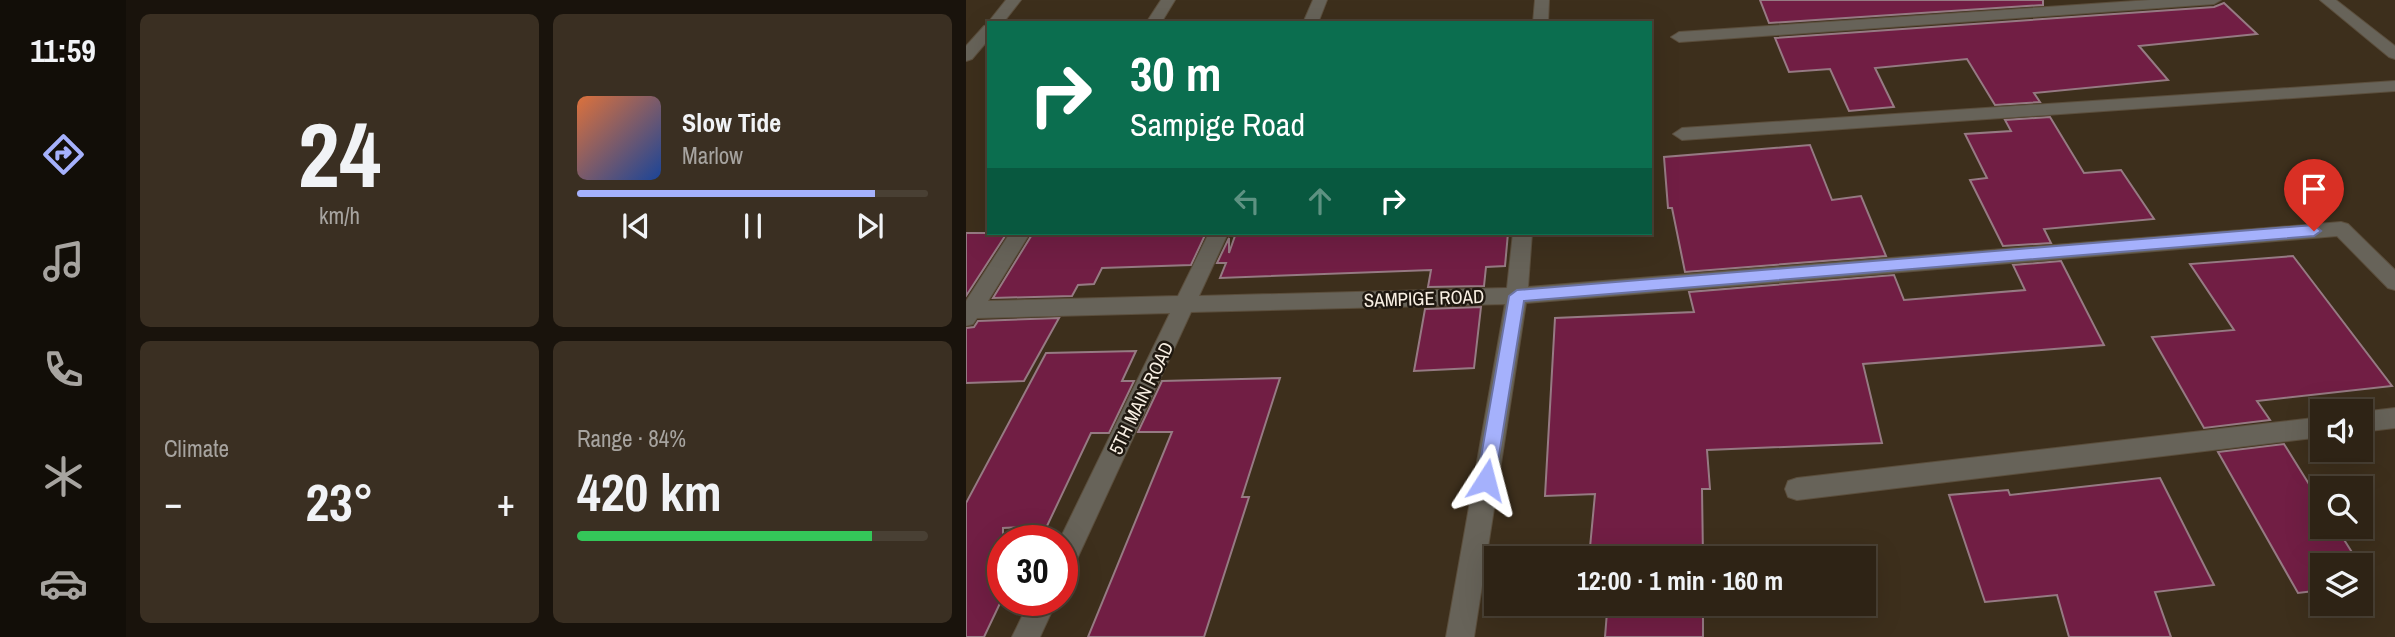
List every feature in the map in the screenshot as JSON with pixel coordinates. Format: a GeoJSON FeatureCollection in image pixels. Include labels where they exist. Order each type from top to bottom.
{"type":"FeatureCollection","features":[{"type":"Feature","properties":{"kind":"street"},"geometry":{"type":"LineString","coordinates":[[997,21],[1014,0]]}},
{"type":"Feature","properties":{"kind":"street"},"geometry":{"type":"LineString","coordinates":[[1154,21],[1168,0]]}},
{"type":"Feature","properties":{"kind":"street"},"geometry":{"type":"LineString","coordinates":[[1311,21],[1320,0]]}},
{"type":"Feature","properties":{"kind":"street"},"geometry":{"type":"LineString","coordinates":[[1540,21],[1542,0]]}},
{"type":"Feature","properties":{"kind":"street"},"geometry":{"type":"LineString","coordinates":[[1679,37],[2214,0]]}},
{"type":"Feature","properties":{"kind":"street"},"geometry":{"type":"LineString","coordinates":[[2328,0],[2395,54]]}},
{"type":"Feature","properties":{"kind":"street"},"geometry":{"type":"LineString","coordinates":[[966,55],[987,31]]}},
{"type":"Feature","properties":{"kind":"street"},"geometry":{"type":"LineString","coordinates":[[1682,134],[2395,86]]}},
{"type":"Feature","properties":{"kind":"street","name":"SAMPIGE ROAD"},"geometry":{"type":"LineString","coordinates":[[968,313],[1517,296],[2341,229],[2395,282]]}},
{"type":"Feature","properties":{"kind":"street"},"geometry":{"type":"LineString","coordinates":[[968,313],[1019,235]]}},
{"type":"Feature","properties":{"kind":"street","name":"5TH MAIN ROAD"},"geometry":{"type":"LineString","coordinates":[[1078,529],[1217,235]]}},
{"type":"Feature","properties":{"kind":"street"},"geometry":{"type":"LineString","coordinates":[[1460,637],[1517,296],[1522,235]]}},
{"type":"Feature","properties":{"kind":"street"},"geometry":{"type":"LineString","coordinates":[[2373,421],[2395,418]]}},
{"type":"Feature","properties":{"kind":"street"},"geometry":{"type":"LineString","coordinates":[[1797,489],[2310,428]]}},
{"type":"Feature","properties":{"kind":"street"},"geometry":{"type":"LineString","coordinates":[[1026,637],[1036,616]]}},
{"type":"Feature","properties":{"kind":"building"},"geometry":{"type":"Polygon","coordinates":[[[1760,0],[2043,0],[2043,5],[1769,23],[1760,0]]]}},
{"type":"Feature","properties":{"kind":"building"},"geometry":{"type":"Polygon","coordinates":[[[2224,3],[2257,34],[2139,46],[2168,80],[2034,93],[2040,102],[1995,105],[1967,59],[1875,68],[1894,107],[1849,111],[1830,69],[1789,72],[1775,38],[2214,7],[2224,3]]]}},
{"type":"Feature","properties":{"kind":"building"},"geometry":{"type":"Polygon","coordinates":[[[2050,117],[2084,173],[2121,170],[2154,219],[2044,229],[2051,243],[2003,246],[1970,180],[1987,178],[1965,134],[2011,131],[2005,120],[2050,117]]]}},
{"type":"Feature","properties":{"kind":"building"},"geometry":{"type":"Polygon","coordinates":[[[1810,145],[1832,200],[1861,196],[1886,256],[1685,272],[1672,208],[1668,208],[1664,157],[1810,145]]]}},
{"type":"Feature","properties":{"kind":"building"},"geometry":{"type":"Polygon","coordinates":[[[966,233],[1006,235],[966,296],[966,233]]]}},
{"type":"Feature","properties":{"kind":"building"},"geometry":{"type":"Polygon","coordinates":[[[1032,235],[1205,235],[1191,265],[1102,268],[1094,284],[1078,285],[1072,296],[993,298],[1032,235]]]}},
{"type":"Feature","properties":{"kind":"building"},"geometry":{"type":"Polygon","coordinates":[[[1235,235],[1508,235],[1505,266],[1486,267],[1484,286],[1428,287],[1431,270],[1220,278],[1226,263],[1217,263],[1229,238],[1229,253],[1235,235]]]}},
{"type":"Feature","properties":{"kind":"building"},"geometry":{"type":"Polygon","coordinates":[[[2293,256],[2392,386],[2257,401],[2270,420],[2204,428],[2152,337],[2234,330],[2190,264],[2293,256]]]}},
{"type":"Feature","properties":{"kind":"building"},"geometry":{"type":"Polygon","coordinates":[[[2061,261],[2104,345],[1863,364],[1882,443],[1707,450],[1710,489],[1702,489],[1703,546],[1590,546],[1595,494],[1545,496],[1555,318],[1694,312],[1689,292],[1894,275],[1904,300],[2025,290],[2013,265],[2061,261]]]}},
{"type":"Feature","properties":{"kind":"building"},"geometry":{"type":"Polygon","coordinates":[[[1481,307],[1474,368],[1414,371],[1425,309],[1481,307]]]}},
{"type":"Feature","properties":{"kind":"building"},"geometry":{"type":"Polygon","coordinates":[[[1059,318],[1024,381],[966,383],[966,328],[974,327],[978,321],[1059,318]]]}},
{"type":"Feature","properties":{"kind":"building"},"geometry":{"type":"Polygon","coordinates":[[[1136,351],[1122,381],[1134,381],[1109,433],[1091,433],[1047,525],[987,525],[987,616],[994,616],[984,637],[966,637],[966,503],[1046,353],[1136,351]]]}},
{"type":"Feature","properties":{"kind":"building"},"geometry":{"type":"Polygon","coordinates":[[[1280,378],[1242,497],[1249,497],[1204,637],[1088,637],[1172,432],[1138,432],[1162,381],[1280,378]]]}},
{"type":"Feature","properties":{"kind":"building"},"geometry":{"type":"Polygon","coordinates":[[[2284,444],[2310,486],[2310,539],[2344,539],[2352,553],[2310,553],[2310,592],[2298,593],[2218,452],[2284,444]]]}},
{"type":"Feature","properties":{"kind":"building"},"geometry":{"type":"Polygon","coordinates":[[[2160,478],[2214,585],[2155,592],[2171,637],[2069,637],[2057,595],[1985,602],[1949,495],[2008,490],[2010,495],[2160,478]]]}},
{"type":"Feature","properties":{"kind":"building"},"geometry":{"type":"Polygon","coordinates":[[[1607,616],[1703,616],[1703,637],[1605,637],[1607,616]]]}},
{"type":"Feature","properties":{"kind":"route"},"geometry":{"type":"LineString","coordinates":[[1486,480],[1517,296],[2314,231]]}}]}
